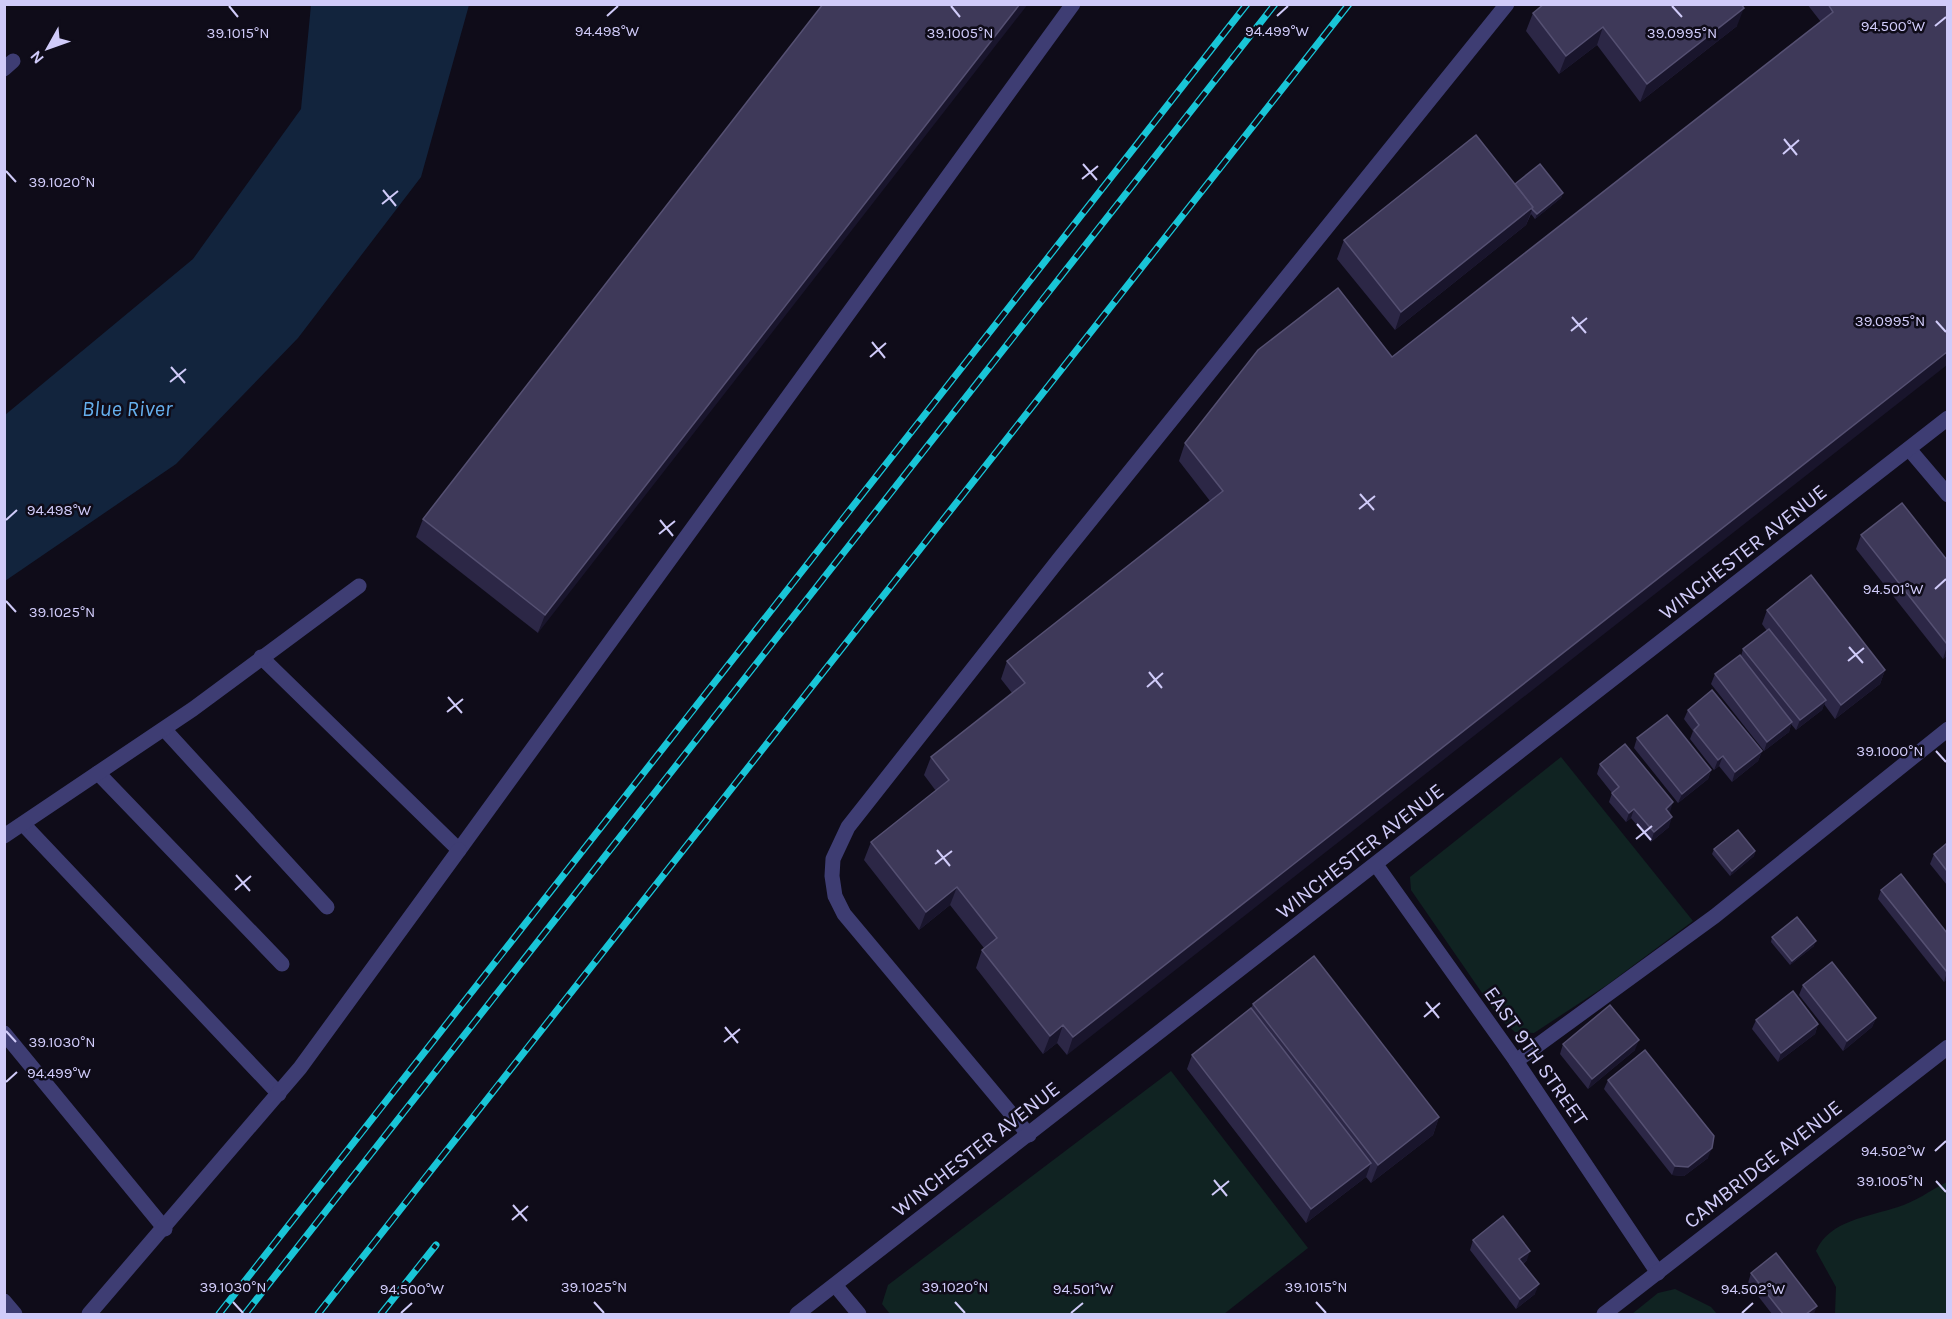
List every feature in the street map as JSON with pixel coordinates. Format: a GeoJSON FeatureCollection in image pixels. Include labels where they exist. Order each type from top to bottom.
{"type":"FeatureCollection","features":[{"type":"Feature","properties":{"kind":"street"},"geometry":{"type":"LineString","coordinates":[[89,1314],[165,1229],[300,1068],[1073,4]]}},
{"type":"Feature","properties":{"kind":"street"},"geometry":{"type":"LineString","coordinates":[[1029,1134],[844,914],[835,896],[832,876],[839,842],[891,771],[994,641],[1508,4]]}},
{"type":"Feature","properties":{"kind":"street","name":"WINCHESTER AVENUE"},"geometry":{"type":"LineString","coordinates":[[797,1314],[1377,866],[1947,418]]}},
{"type":"Feature","properties":{"kind":"street"},"geometry":{"type":"LineString","coordinates":[[1909,449],[1947,495]]}},
{"type":"Feature","properties":{"kind":"street"},"geometry":{"type":"LineString","coordinates":[[4,836],[24,825],[164,729],[359,586]]}},
{"type":"Feature","properties":{"kind":"street"},"geometry":{"type":"LineString","coordinates":[[261,657],[459,850]]}},
{"type":"Feature","properties":{"kind":"street"},"geometry":{"type":"LineString","coordinates":[[164,729],[327,907]]}},
{"type":"Feature","properties":{"kind":"street"},"geometry":{"type":"LineString","coordinates":[[1515,1061],[1714,915],[1947,729]]}},
{"type":"Feature","properties":{"kind":"street"},"geometry":{"type":"LineString","coordinates":[[98,773],[282,964]]}},
{"type":"Feature","properties":{"kind":"street"},"geometry":{"type":"LineString","coordinates":[[24,825],[279,1094]]}},
{"type":"Feature","properties":{"kind":"street","name":"EAST 9TH STREET"},"geometry":{"type":"LineString","coordinates":[[1377,866],[1515,1061],[1658,1273]]}},
{"type":"Feature","properties":{"kind":"street"},"geometry":{"type":"LineString","coordinates":[[4,1033],[165,1229]]}},
{"type":"Feature","properties":{"kind":"street","name":"CAMBRIDGE AVENUE"},"geometry":{"type":"LineString","coordinates":[[1604,1314],[1947,1047]]}},
{"type":"Feature","properties":{"kind":"street"},"geometry":{"type":"LineString","coordinates":[[835,1285],[859,1314]]}},
{"type":"Feature","properties":{"kind":"street"},"geometry":{"type":"LineString","coordinates":[[4,1300],[15,1314]]}},
{"type":"Feature","properties":{"kind":"green space"},"geometry":{"type":"Polygon","coordinates":[[[1561,757],[1693,921],[1607,985],[1534,1033],[1515,1032],[1500,1019],[1411,890],[1410,877],[1561,757]]]}},
{"type":"Feature","properties":{"kind":"green space"},"geometry":{"type":"Polygon","coordinates":[[[1171,1071],[1308,1248],[1224,1314],[890,1314],[882,1304],[888,1285],[1171,1071]]]}},
{"type":"Feature","properties":{"kind":"green space"},"geometry":{"type":"Polygon","coordinates":[[[1947,1182],[1947,1314],[1835,1314],[1836,1287],[1816,1251],[1822,1241],[1840,1226],[1904,1205],[1947,1182]]]}},
{"type":"Feature","properties":{"kind":"green space"},"geometry":{"type":"Polygon","coordinates":[[[1675,1289],[1711,1307],[1717,1314],[1632,1314],[1658,1293],[1675,1289]]]}},
{"type":"Feature","properties":{"kind":"water","name":"Blue River"},"geometry":{"type":"Polygon","coordinates":[[[311,5],[469,5],[421,177],[298,338],[176,464],[5,581],[5,415],[193,259],[301,109],[311,5]]]}},
{"type":"Feature","properties":{"kind":"building"},"geometry":{"type":"Polygon","coordinates":[[[823,4],[1020,4],[545,615],[423,519],[823,4]]]}},
{"type":"Feature","properties":{"kind":"building"},"geometry":{"type":"Polygon","coordinates":[[[1544,4],[1741,4],[1744,8],[1647,84],[1603,27],[1566,56],[1533,13],[1544,4]]]}},
{"type":"Feature","properties":{"kind":"building"},"geometry":{"type":"Polygon","coordinates":[[[1828,4],[1947,4],[1947,352],[1073,1037],[1063,1025],[1050,1036],[982,950],[997,938],[957,887],[926,912],[871,842],[949,780],[931,757],[1025,683],[1007,661],[1223,491],[1185,443],[1258,350],[1338,288],[1392,357],[1833,12],[1828,4]]]}},
{"type":"Feature","properties":{"kind":"building"},"geometry":{"type":"Polygon","coordinates":[[[1476,135],[1533,207],[1401,312],[1344,240],[1476,135]]]}},
{"type":"Feature","properties":{"kind":"building"},"geometry":{"type":"Polygon","coordinates":[[[1540,164],[1563,193],[1537,214],[1515,184],[1540,164]]]}},
{"type":"Feature","properties":{"kind":"building"},"geometry":{"type":"Polygon","coordinates":[[[1902,503],[1947,560],[1947,644],[1861,535],[1902,503]]]}},
{"type":"Feature","properties":{"kind":"building"},"geometry":{"type":"Polygon","coordinates":[[[1811,575],[1885,670],[1841,705],[1767,610],[1811,575]]]}},
{"type":"Feature","properties":{"kind":"building"},"geometry":{"type":"Polygon","coordinates":[[[1769,629],[1826,700],[1800,720],[1743,649],[1769,629]]]}},
{"type":"Feature","properties":{"kind":"building"},"geometry":{"type":"Polygon","coordinates":[[[1740,655],[1792,722],[1767,742],[1715,674],[1740,655]]]}},
{"type":"Feature","properties":{"kind":"building"},"geometry":{"type":"Polygon","coordinates":[[[1712,690],[1762,751],[1735,772],[1723,756],[1718,760],[1694,730],[1699,725],[1688,710],[1712,690]]]}},
{"type":"Feature","properties":{"kind":"building"},"geometry":{"type":"Polygon","coordinates":[[[1667,715],[1711,770],[1682,794],[1637,738],[1667,715]]]}},
{"type":"Feature","properties":{"kind":"building"},"geometry":{"type":"Polygon","coordinates":[[[1625,744],[1673,802],[1666,809],[1672,817],[1654,832],[1634,809],[1629,813],[1612,793],[1619,787],[1600,764],[1625,744]]]}},
{"type":"Feature","properties":{"kind":"building"},"geometry":{"type":"Polygon","coordinates":[[[1738,830],[1755,851],[1732,871],[1714,849],[1738,830]]]}},
{"type":"Feature","properties":{"kind":"building"},"geometry":{"type":"Polygon","coordinates":[[[1947,843],[1947,871],[1934,854],[1947,843]]]}},
{"type":"Feature","properties":{"kind":"building"},"geometry":{"type":"Polygon","coordinates":[[[1901,874],[1947,933],[1947,972],[1881,890],[1901,874]]]}},
{"type":"Feature","properties":{"kind":"building"},"geometry":{"type":"Polygon","coordinates":[[[1797,917],[1816,941],[1792,961],[1772,937],[1797,917]]]}},
{"type":"Feature","properties":{"kind":"building"},"geometry":{"type":"Polygon","coordinates":[[[1314,956],[1439,1117],[1378,1165],[1253,1004],[1314,956]]]}},
{"type":"Feature","properties":{"kind":"building"},"geometry":{"type":"Polygon","coordinates":[[[1832,962],[1876,1018],[1847,1041],[1803,985],[1832,962]]]}},
{"type":"Feature","properties":{"kind":"building"},"geometry":{"type":"Polygon","coordinates":[[[1793,991],[1818,1024],[1781,1053],[1756,1020],[1793,991]]]}},
{"type":"Feature","properties":{"kind":"building"},"geometry":{"type":"Polygon","coordinates":[[[1610,1005],[1639,1040],[1592,1079],[1563,1044],[1610,1005]]]}},
{"type":"Feature","properties":{"kind":"building"},"geometry":{"type":"Polygon","coordinates":[[[1251,1008],[1371,1163],[1311,1209],[1192,1055],[1251,1008]]]}},
{"type":"Feature","properties":{"kind":"building"},"geometry":{"type":"Polygon","coordinates":[[[1645,1050],[1714,1136],[1712,1148],[1688,1167],[1675,1166],[1608,1080],[1645,1050]]]}},
{"type":"Feature","properties":{"kind":"building"},"geometry":{"type":"Polygon","coordinates":[[[1503,1216],[1530,1251],[1519,1259],[1539,1284],[1520,1299],[1473,1240],[1503,1216]]]}},
{"type":"Feature","properties":{"kind":"building"},"geometry":{"type":"Polygon","coordinates":[[[1776,1253],[1817,1306],[1806,1314],[1783,1314],[1751,1273],[1776,1253]]]}},
{"type":"Feature","properties":{"kind":"railway"},"geometry":{"type":"LineString","coordinates":[[219,1314],[1247,4]]}},
{"type":"Feature","properties":{"kind":"railway"},"geometry":{"type":"LineString","coordinates":[[245,1314],[1275,4]]}},
{"type":"Feature","properties":{"kind":"railway"},"geometry":{"type":"LineString","coordinates":[[318,1314],[1349,4]]}},
{"type":"Feature","properties":{"kind":"railway"},"geometry":{"type":"LineString","coordinates":[[381,1314],[436,1245]]}}]}
